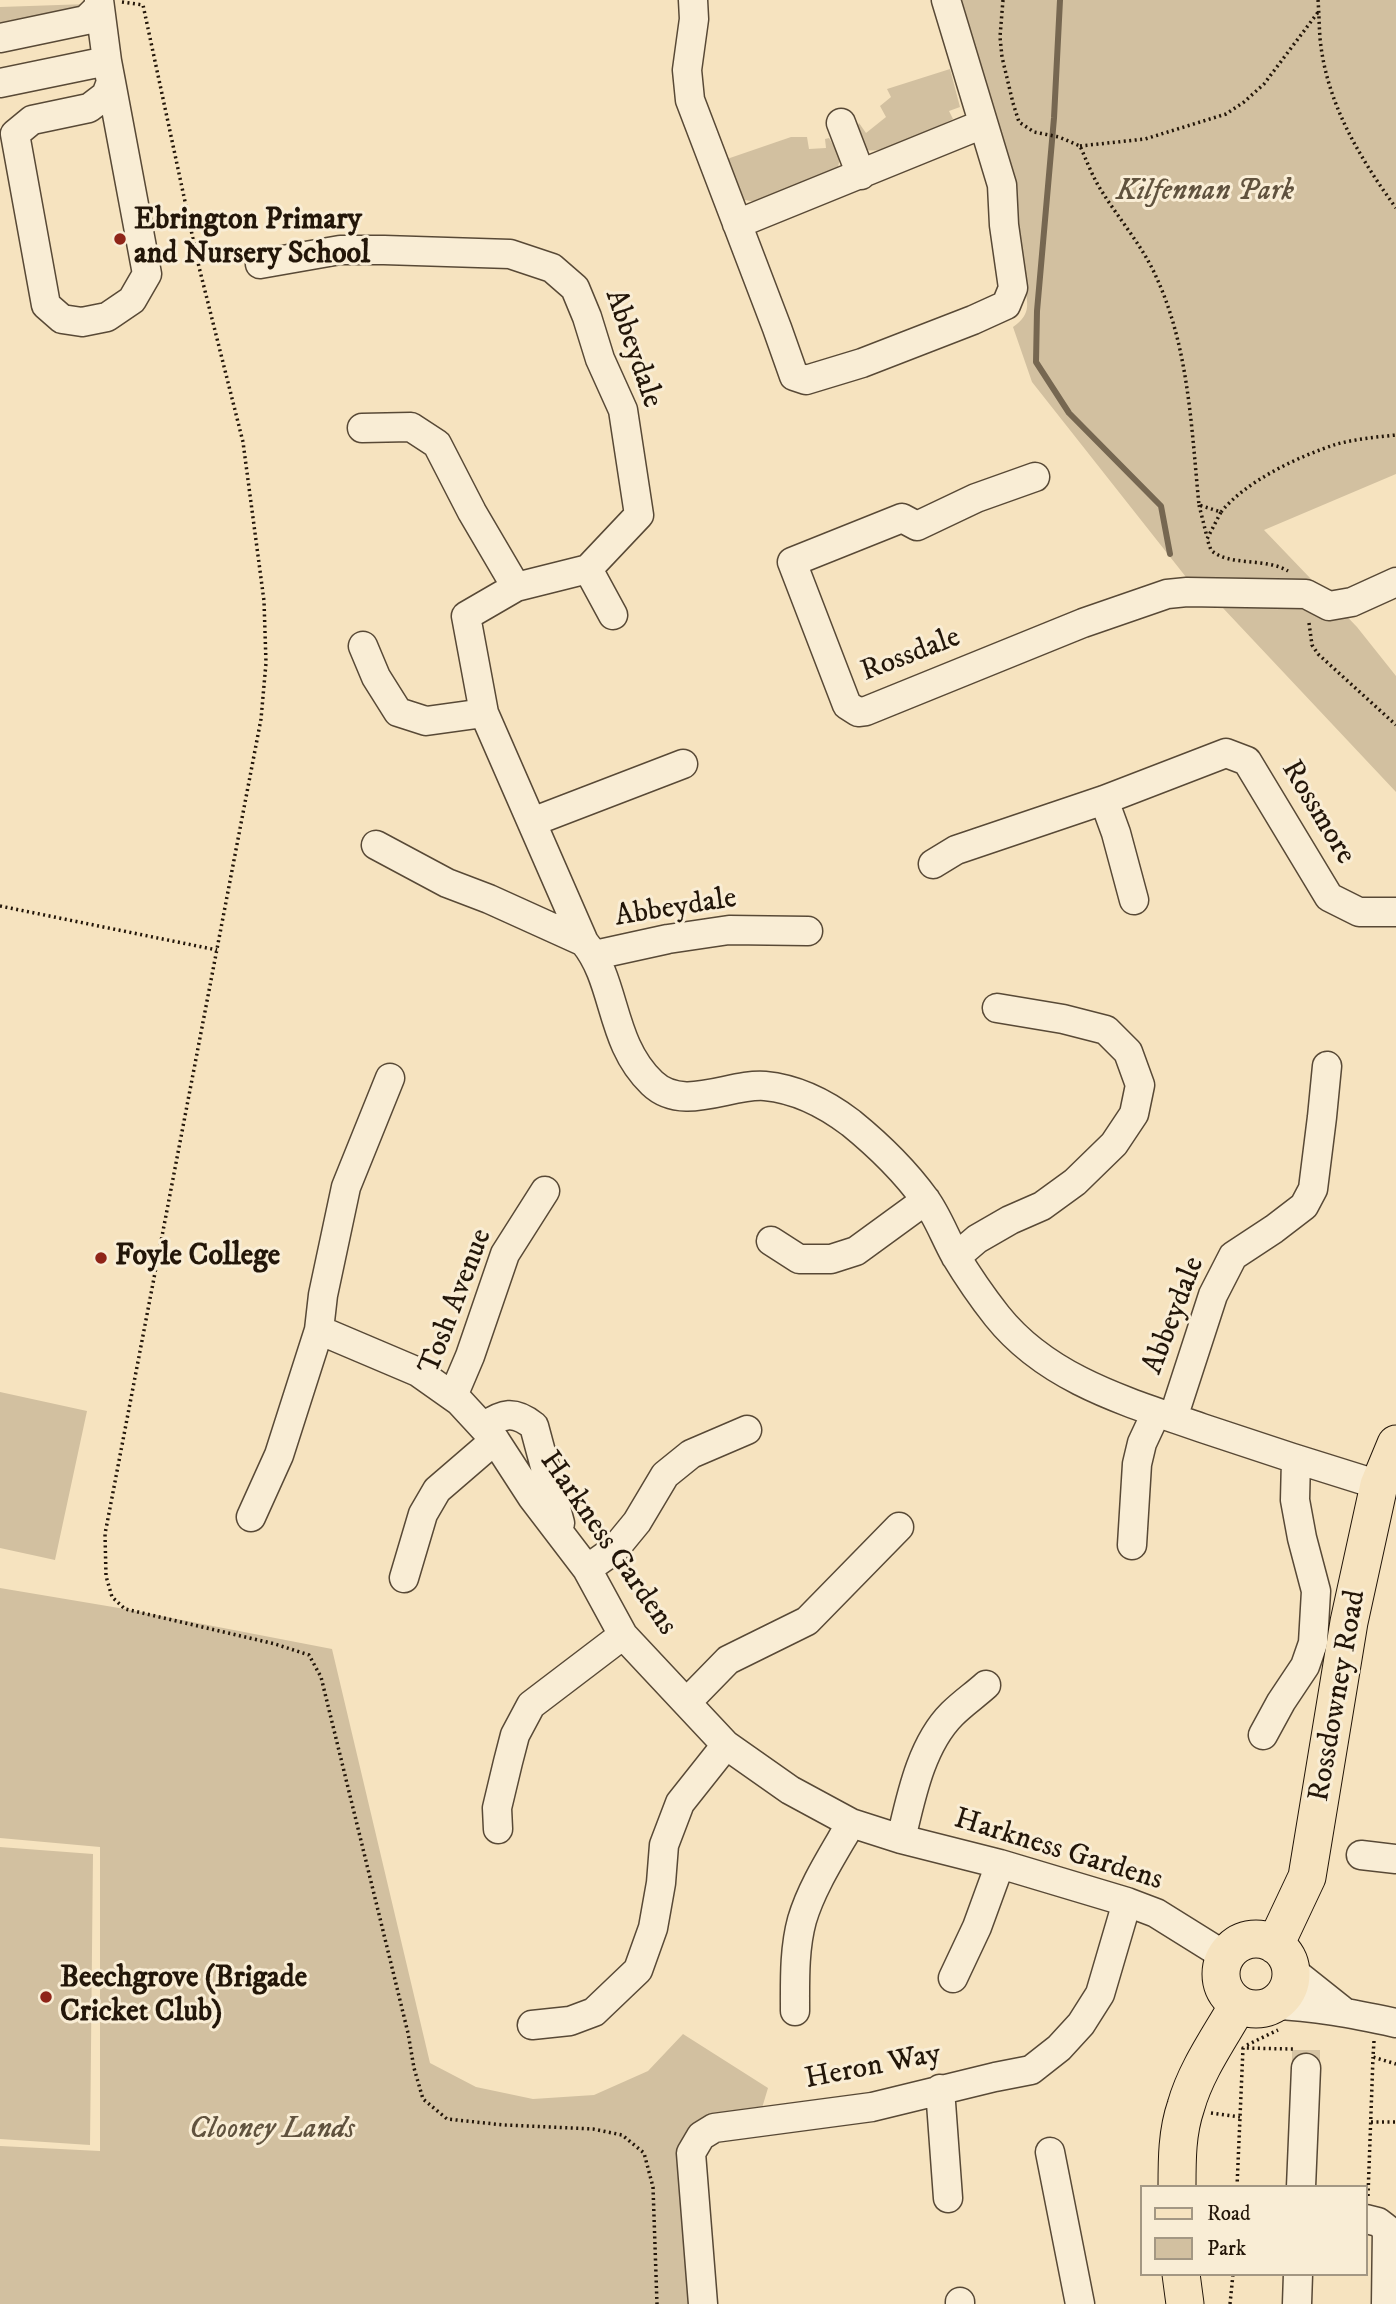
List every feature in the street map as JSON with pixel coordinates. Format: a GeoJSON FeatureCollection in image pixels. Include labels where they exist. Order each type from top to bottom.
{"type":"FeatureCollection","features":[{"type":"Feature","properties":{"kind":"main road","name":"Rossdowney Road"},"geometry":{"type":"LineString","coordinates":[[1283,1957],[1307,1877],[1349,1622],[1379,1485],[1396,1444]]}},
{"type":"Feature","properties":{"kind":"main road"},"geometry":{"type":"LineString","coordinates":[[1177,2185],[1178,2143],[1186,2105],[1205,2063],[1264,2013],[1281,1998],[1288,1988],[1283,1957],[1264,1940],[1253,1939],[1242,1942],[1226,1956],[1221,1966],[1220,1978],[1223,1988],[1264,2013]]}},
{"type":"Feature","properties":{"kind":"main road"},"geometry":{"type":"LineString","coordinates":[[1181,2276],[1185,2304]]}},
{"type":"Feature","properties":{"kind":"street"},"geometry":{"type":"LineString","coordinates":[[693,0],[694,19],[687,70],[690,100],[789,364],[798,379],[813,378],[862,363],[973,320],[1006,305],[1013,288],[1004,225],[1002,185],[946,0]]}},
{"type":"Feature","properties":{"kind":"street"},"geometry":{"type":"LineString","coordinates":[[0,38],[86,20],[99,2]]}},
{"type":"Feature","properties":{"kind":"street"},"geometry":{"type":"LineString","coordinates":[[99,2],[109,71],[147,274],[132,300],[107,317],[82,321],[62,319],[46,305],[15,134],[32,120],[89,108],[106,94],[109,71]]}},
{"type":"Feature","properties":{"kind":"street"},"geometry":{"type":"LineString","coordinates":[[0,83],[109,71]]}},
{"type":"Feature","properties":{"kind":"street"},"geometry":{"type":"LineString","coordinates":[[841,123],[860,175]]}},
{"type":"Feature","properties":{"kind":"street"},"geometry":{"type":"LineString","coordinates":[[737,224],[983,124]]}},
{"type":"Feature","properties":{"kind":"street","name":"Abbeydale"},"geometry":{"type":"LineString","coordinates":[[260,264],[340,250],[510,254],[552,268],[575,288],[600,359],[622,410],[639,515],[588,569],[516,587],[466,617],[484,713],[589,949],[622,1038],[636,1064],[654,1085],[670,1093],[692,1097],[764,1086],[813,1098],[842,1116],[877,1144],[926,1200],[956,1257],[996,1315],[1021,1343],[1071,1378],[1165,1415],[1379,1485]]}},
{"type":"Feature","properties":{"kind":"street"},"geometry":{"type":"LineString","coordinates":[[362,428],[411,427],[437,444],[472,513],[516,587]]}},
{"type":"Feature","properties":{"kind":"street","name":"Rossdale"},"geometry":{"type":"LineString","coordinates":[[1035,477],[976,498],[917,526],[902,518],[792,562],[847,705],[858,712],[866,711],[1083,624],[1167,594],[1306,594],[1329,606],[1352,602],[1396,582]]}},
{"type":"Feature","properties":{"kind":"street"},"geometry":{"type":"LineString","coordinates":[[588,569],[613,615]]}},
{"type":"Feature","properties":{"kind":"street"},"geometry":{"type":"LineString","coordinates":[[363,646],[376,677],[397,712],[426,721],[484,713]]}},
{"type":"Feature","properties":{"kind":"street","name":"Rossmore"},"geometry":{"type":"LineString","coordinates":[[933,864],[956,850],[1104,800],[1226,753],[1247,761],[1329,897],[1359,912],[1396,912]]}},
{"type":"Feature","properties":{"kind":"street"},"geometry":{"type":"LineString","coordinates":[[532,822],[683,764]]}},
{"type":"Feature","properties":{"kind":"street"},"geometry":{"type":"LineString","coordinates":[[1104,800],[1134,900]]}},
{"type":"Feature","properties":{"kind":"street","name":"Abbeydale"},"geometry":{"type":"LineString","coordinates":[[376,845],[447,883],[489,899],[589,949],[729,930],[808,931]]}},
{"type":"Feature","properties":{"kind":"street"},"geometry":{"type":"LineString","coordinates":[[956,1257],[977,1239],[1042,1206],[1075,1182],[1114,1144],[1134,1114],[1140,1085],[1128,1052],[1106,1030],[1063,1019],[997,1008]]}},
{"type":"Feature","properties":{"kind":"street","name":"Abbeydale"},"geometry":{"type":"LineString","coordinates":[[1132,1545],[1142,1443],[1165,1415],[1213,1295],[1233,1256],[1304,1206],[1312,1189],[1326,1066]]}},
{"type":"Feature","properties":{"kind":"street"},"geometry":{"type":"LineString","coordinates":[[251,1517],[279,1455],[319,1330],[323,1295],[346,1187],[390,1078]]}},
{"type":"Feature","properties":{"kind":"street","name":"Tosh Avenue"},"geometry":{"type":"LineString","coordinates":[[458,1401],[453,1395],[471,1356],[505,1254],[545,1191]]}},
{"type":"Feature","properties":{"kind":"street"},"geometry":{"type":"LineString","coordinates":[[771,1241],[799,1259],[831,1259],[856,1251],[926,1200]]}},
{"type":"Feature","properties":{"kind":"street","name":"Harkness Gardens"},"geometry":{"type":"LineString","coordinates":[[319,1330],[418,1372],[458,1401],[489,1434],[587,1569],[622,1635],[726,1745],[790,1790],[851,1823],[901,1839],[1000,1864],[1156,1913],[1226,1956]]}},
{"type":"Feature","properties":{"kind":"street"},"geometry":{"type":"LineString","coordinates":[[404,1578],[423,1514],[437,1490],[506,1415],[517,1416],[534,1426],[565,1540]]}},
{"type":"Feature","properties":{"kind":"street"},"geometry":{"type":"LineString","coordinates":[[587,1569],[614,1550],[637,1522],[664,1475],[691,1454],[747,1430]]}},
{"type":"Feature","properties":{"kind":"street"},"geometry":{"type":"LineString","coordinates":[[1263,1735],[1305,1666],[1313,1643],[1316,1591],[1295,1500],[1296,1460]]}},
{"type":"Feature","properties":{"kind":"street"},"geometry":{"type":"LineString","coordinates":[[687,1702],[728,1660],[807,1621],[899,1527]]}},
{"type":"Feature","properties":{"kind":"street"},"geometry":{"type":"LineString","coordinates":[[498,1829],[497,1808],[515,1735],[531,1704],[622,1635]]}},
{"type":"Feature","properties":{"kind":"street"},"geometry":{"type":"LineString","coordinates":[[901,1839],[915,1783],[929,1748],[951,1715],[986,1685]]}},
{"type":"Feature","properties":{"kind":"street"},"geometry":{"type":"LineString","coordinates":[[532,2025],[570,2021],[594,2012],[638,1970],[653,1928],[664,1846],[680,1802],[726,1745]]}},
{"type":"Feature","properties":{"kind":"street"},"geometry":{"type":"LineString","coordinates":[[795,2011],[794,1966],[803,1919],[821,1877],[851,1823]]}},
{"type":"Feature","properties":{"kind":"street"},"geometry":{"type":"LineString","coordinates":[[1361,1855],[1396,1859]]}},
{"type":"Feature","properties":{"kind":"street"},"geometry":{"type":"LineString","coordinates":[[953,1978],[977,1927],[1000,1864]]}},
{"type":"Feature","properties":{"kind":"street","name":"Heron Way"},"geometry":{"type":"LineString","coordinates":[[703,2304],[691,2153],[701,2136],[715,2128],[872,2107],[1031,2070],[1059,2048],[1081,2024],[1100,1994],[1127,1902]]}},
{"type":"Feature","properties":{"kind":"street"},"geometry":{"type":"LineString","coordinates":[[1283,1957],[1344,2012]]}},
{"type":"Feature","properties":{"kind":"street"},"geometry":{"type":"LineString","coordinates":[[1264,2013],[1303,2006],[1386,2021]]}},
{"type":"Feature","properties":{"kind":"street"},"geometry":{"type":"LineString","coordinates":[[1299,2058],[1301,2185]]}},
{"type":"Feature","properties":{"kind":"street"},"geometry":{"type":"LineString","coordinates":[[940,2090],[948,2197]]}},
{"type":"Feature","properties":{"kind":"street"},"geometry":{"type":"LineString","coordinates":[[1050,2152],[1080,2304]]}},
{"type":"Feature","properties":{"kind":"street"},"geometry":{"type":"LineString","coordinates":[[1368,2220],[1378,2222],[1387,2229],[1385,2304]]}},
{"type":"Feature","properties":{"kind":"street"},"geometry":{"type":"LineString","coordinates":[[1297,2304],[1298,2276]]}},
{"type":"Feature","properties":{"kind":"path"},"geometry":{"type":"LineString","coordinates":[[1003,0],[1000,37],[1002,57],[1019,122],[1029,129],[1080,146],[1145,139],[1226,114],[1264,84],[1319,11]]}},
{"type":"Feature","properties":{"kind":"path"},"geometry":{"type":"LineString","coordinates":[[1318,0],[1320,39],[1338,109],[1368,169],[1396,208]]}},
{"type":"Feature","properties":{"kind":"path"},"geometry":{"type":"LineString","coordinates":[[99,2],[143,5],[199,267],[243,442],[264,601],[266,663],[261,719],[105,1534],[106,1576],[112,1597],[125,1609],[275,1644],[309,1655],[321,1677],[423,2099],[447,2119],[593,2129],[622,2135],[644,2153],[653,2187],[657,2304]]}},
{"type":"Feature","properties":{"kind":"path"},"geometry":{"type":"LineString","coordinates":[[1080,146],[1097,184],[1146,257],[1164,295],[1183,359],[1191,407],[1199,505],[1211,550],[1216,555],[1268,562],[1284,568],[1304,583],[1312,645],[1318,654],[1396,725]]}},
{"type":"Feature","properties":{"kind":"path"},"geometry":{"type":"LineString","coordinates":[[1207,539],[1221,512],[1244,489],[1300,459],[1338,444],[1396,435]]}},
{"type":"Feature","properties":{"kind":"path"},"geometry":{"type":"LineString","coordinates":[[1199,505],[1221,512]]}},
{"type":"Feature","properties":{"kind":"path"},"geometry":{"type":"LineString","coordinates":[[0,906],[218,950]]}},
{"type":"Feature","properties":{"kind":"path"},"geometry":{"type":"LineString","coordinates":[[1237,2055],[1259,2038],[1264,2013]]}},
{"type":"Feature","properties":{"kind":"path"},"geometry":{"type":"LineString","coordinates":[[1368,2185],[1373,2057],[1386,2021]]}},
{"type":"Feature","properties":{"kind":"path"},"geometry":{"type":"LineString","coordinates":[[1243,2048],[1299,2058]]}},
{"type":"Feature","properties":{"kind":"path"},"geometry":{"type":"LineString","coordinates":[[1237,2185],[1243,2048]]}},
{"type":"Feature","properties":{"kind":"path"},"geometry":{"type":"LineString","coordinates":[[1373,2057],[1396,2064]]}},
{"type":"Feature","properties":{"kind":"path"},"geometry":{"type":"LineString","coordinates":[[1215,2101],[1210,2113],[1240,2117]]}},
{"type":"Feature","properties":{"kind":"path"},"geometry":{"type":"LineString","coordinates":[[1371,2122],[1396,2122]]}},
{"type":"Feature","properties":{"kind":"path"},"geometry":{"type":"LineString","coordinates":[[1230,2304],[1233,2276]]}},
{"type":"Feature","properties":{"kind":"green space","name":"Kilfennan Park"},"geometry":{"type":"Polygon","coordinates":[[[957,0],[1396,0],[1396,474],[1264,530],[1357,627],[1396,676],[1396,792],[1222,607],[1197,591],[1032,382],[1013,327],[1026,312],[1024,281],[957,0]]]}},
{"type":"Feature","properties":{"kind":"green space"},"geometry":{"type":"Polygon","coordinates":[[[88,4],[89,10],[0,28],[0,7],[88,4]]]}},
{"type":"Feature","properties":{"kind":"green space"},"geometry":{"type":"Polygon","coordinates":[[[950,69],[960,107],[949,111],[953,119],[898,145],[867,150],[857,127],[859,123],[866,133],[886,117],[880,106],[891,97],[887,89],[950,69]]]}},
{"type":"Feature","properties":{"kind":"green space"},"geometry":{"type":"Polygon","coordinates":[[[791,137],[807,137],[809,149],[826,148],[825,139],[829,138],[840,157],[838,168],[758,202],[744,200],[727,159],[791,137]]]}},
{"type":"Feature","properties":{"kind":"green space"},"geometry":{"type":"Polygon","coordinates":[[[0,1392],[87,1411],[55,1560],[0,1548],[0,1392]]]}},
{"type":"Feature","properties":{"kind":"green space","name":"Clooney Lands"},"geometry":{"type":"Polygon","coordinates":[[[0,1588],[332,1649],[430,2063],[476,2087],[533,2099],[594,2095],[648,2071],[683,2034],[768,2088],[762,2108],[709,2114],[688,2131],[690,2304],[0,2304],[0,2146],[100,2151],[100,1847],[0,1838],[0,1588]]]}},
{"type":"Feature","properties":{"kind":"green space","name":"Beechgrove (Brigade Cricket Club)"},"geometry":{"type":"Polygon","coordinates":[[[0,1847],[93,1854],[90,2145],[0,2139],[0,1847]]]}},
{"type":"Feature","properties":{"kind":"waterway"},"geometry":{"type":"LineString","coordinates":[[1060,0],[1054,118],[1037,311],[1036,362],[1069,413],[1161,506],[1170,554]]}},
{"type":"Feature","properties":{"kind":"tunnel"},"geometry":{"type":"LineString","coordinates":[[1306,2050],[1306,2068]]}},
{"type":"Feature","properties":{"kind":"place","name":"Ebrington Primary and Nursery School"},"geometry":{"type":"Point","coordinates":[120,239]}},
{"type":"Feature","properties":{"kind":"place","name":"Foyle College"},"geometry":{"type":"Point","coordinates":[101,1258]}},
{"type":"Feature","properties":{"kind":"place","name":"Beechgrove (Brigade Cricket Club)"},"geometry":{"type":"Point","coordinates":[46,1997]}}]}
